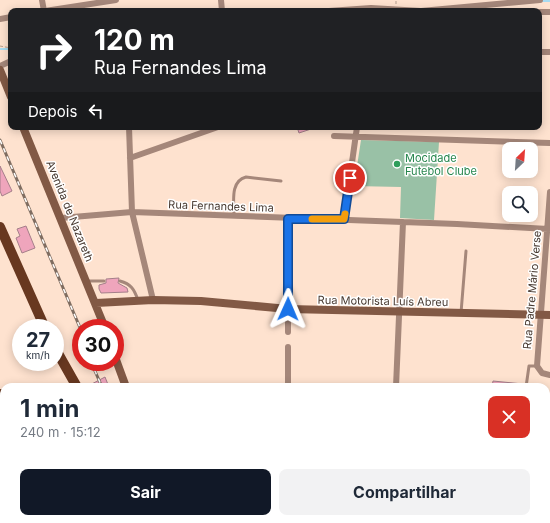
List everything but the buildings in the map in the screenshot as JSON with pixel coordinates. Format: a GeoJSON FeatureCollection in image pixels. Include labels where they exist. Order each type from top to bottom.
{"type":"FeatureCollection","features":[{"type":"Feature","properties":{"kind":"main road"},"geometry":{"type":"LineString","coordinates":[[0,70],[8,90]]}},
{"type":"Feature","properties":{"kind":"main road","name":"Avenida de Nazareth"},"geometry":{"type":"LineString","coordinates":[[24,130],[102,319]]}},
{"type":"Feature","properties":{"kind":"main road"},"geometry":{"type":"LineString","coordinates":[[0,227],[41,319]]}},
{"type":"Feature","properties":{"kind":"main road","name":"Rua Motorista Luís Abreu"},"geometry":{"type":"LineString","coordinates":[[96,303],[153,300],[201,301],[288,309],[550,315]]}},
{"type":"Feature","properties":{"kind":"main road"},"geometry":{"type":"LineString","coordinates":[[64,365],[73,383]]}},
{"type":"Feature","properties":{"kind":"main road"},"geometry":{"type":"LineString","coordinates":[[120,371],[125,383]]}},
{"type":"Feature","properties":{"kind":"street"},"geometry":{"type":"LineString","coordinates":[[64,8],[116,0]]}},
{"type":"Feature","properties":{"kind":"street"},"geometry":{"type":"LineString","coordinates":[[453,8],[540,0]]}},
{"type":"Feature","properties":{"kind":"street"},"geometry":{"type":"LineString","coordinates":[[129,130],[132,212],[153,300]]}},
{"type":"Feature","properties":{"kind":"street"},"geometry":{"type":"LineString","coordinates":[[130,158],[209,130]]}},
{"type":"Feature","properties":{"kind":"street"},"geometry":{"type":"LineString","coordinates":[[344,219],[356,130]]}},
{"type":"Feature","properties":{"kind":"street"},"geometry":{"type":"LineString","coordinates":[[334,136],[550,143]]}},
{"type":"Feature","properties":{"kind":"street","name":"Rua Padre Mário Verse"},"geometry":{"type":"LineString","coordinates":[[537,366],[550,192]]}},
{"type":"Feature","properties":{"kind":"street","name":"Rua Fernandes Lima"},"geometry":{"type":"LineString","coordinates":[[61,218],[132,212],[288,219],[344,219],[548,229]]}},
{"type":"Feature","properties":{"kind":"street"},"geometry":{"type":"LineString","coordinates":[[288,219],[288,332]]}},
{"type":"Feature","properties":{"kind":"street"},"geometry":{"type":"LineString","coordinates":[[396,383],[403,222]]}},
{"type":"Feature","properties":{"kind":"street"},"geometry":{"type":"LineString","coordinates":[[288,347],[288,383]]}},
{"type":"Feature","properties":{"kind":"street"},"geometry":{"type":"LineString","coordinates":[[537,366],[542,373],[550,376]]}},
{"type":"Feature","properties":{"kind":"lane"},"geometry":{"type":"LineString","coordinates":[[234,216],[234,190],[238,180],[246,177],[281,181]]}},
{"type":"Feature","properties":{"kind":"lane"},"geometry":{"type":"LineString","coordinates":[[461,314],[466,250]]}},
{"type":"Feature","properties":{"kind":"lane"},"geometry":{"type":"LineString","coordinates":[[87,281],[104,281]]}},
{"type":"Feature","properties":{"kind":"lane"},"geometry":{"type":"LineString","coordinates":[[120,281],[129,284],[134,289],[138,301]]}},
{"type":"Feature","properties":{"kind":"lane"},"geometry":{"type":"LineString","coordinates":[[527,383],[529,366],[537,366]]}},
{"type":"Feature","properties":{"kind":"green space","name":"Mocidade Futebol Clube"},"geometry":{"type":"Polygon","coordinates":[[[361,140],[439,142],[434,220],[400,218],[401,187],[354,186],[361,140]]]}},
{"type":"Feature","properties":{"kind":"waterway"},"geometry":{"type":"LineString","coordinates":[[542,1],[550,1]]}},
{"type":"Feature","properties":{"kind":"waterway"},"geometry":{"type":"LineString","coordinates":[[0,49],[8,49]]}},
{"type":"Feature","properties":{"kind":"railway"},"geometry":{"type":"LineString","coordinates":[[0,140],[76,319]]}},
{"type":"Feature","properties":{"kind":"railway"},"geometry":{"type":"LineString","coordinates":[[95,371],[100,383]]}},
{"type":"Feature","properties":{"kind":"slow traffic"},"geometry":{"type":"LineString","coordinates":[[312,219],[344,219],[345,214]]}},
{"type":"Feature","properties":{"kind":"place","name":"Mocidade Futebol Clube"},"geometry":{"type":"Point","coordinates":[397,164]}},
{"type":"Feature","properties":{"kind":"route"},"geometry":{"type":"LineString","coordinates":[[288,309],[288,219],[344,219],[350,178]]}}]}
